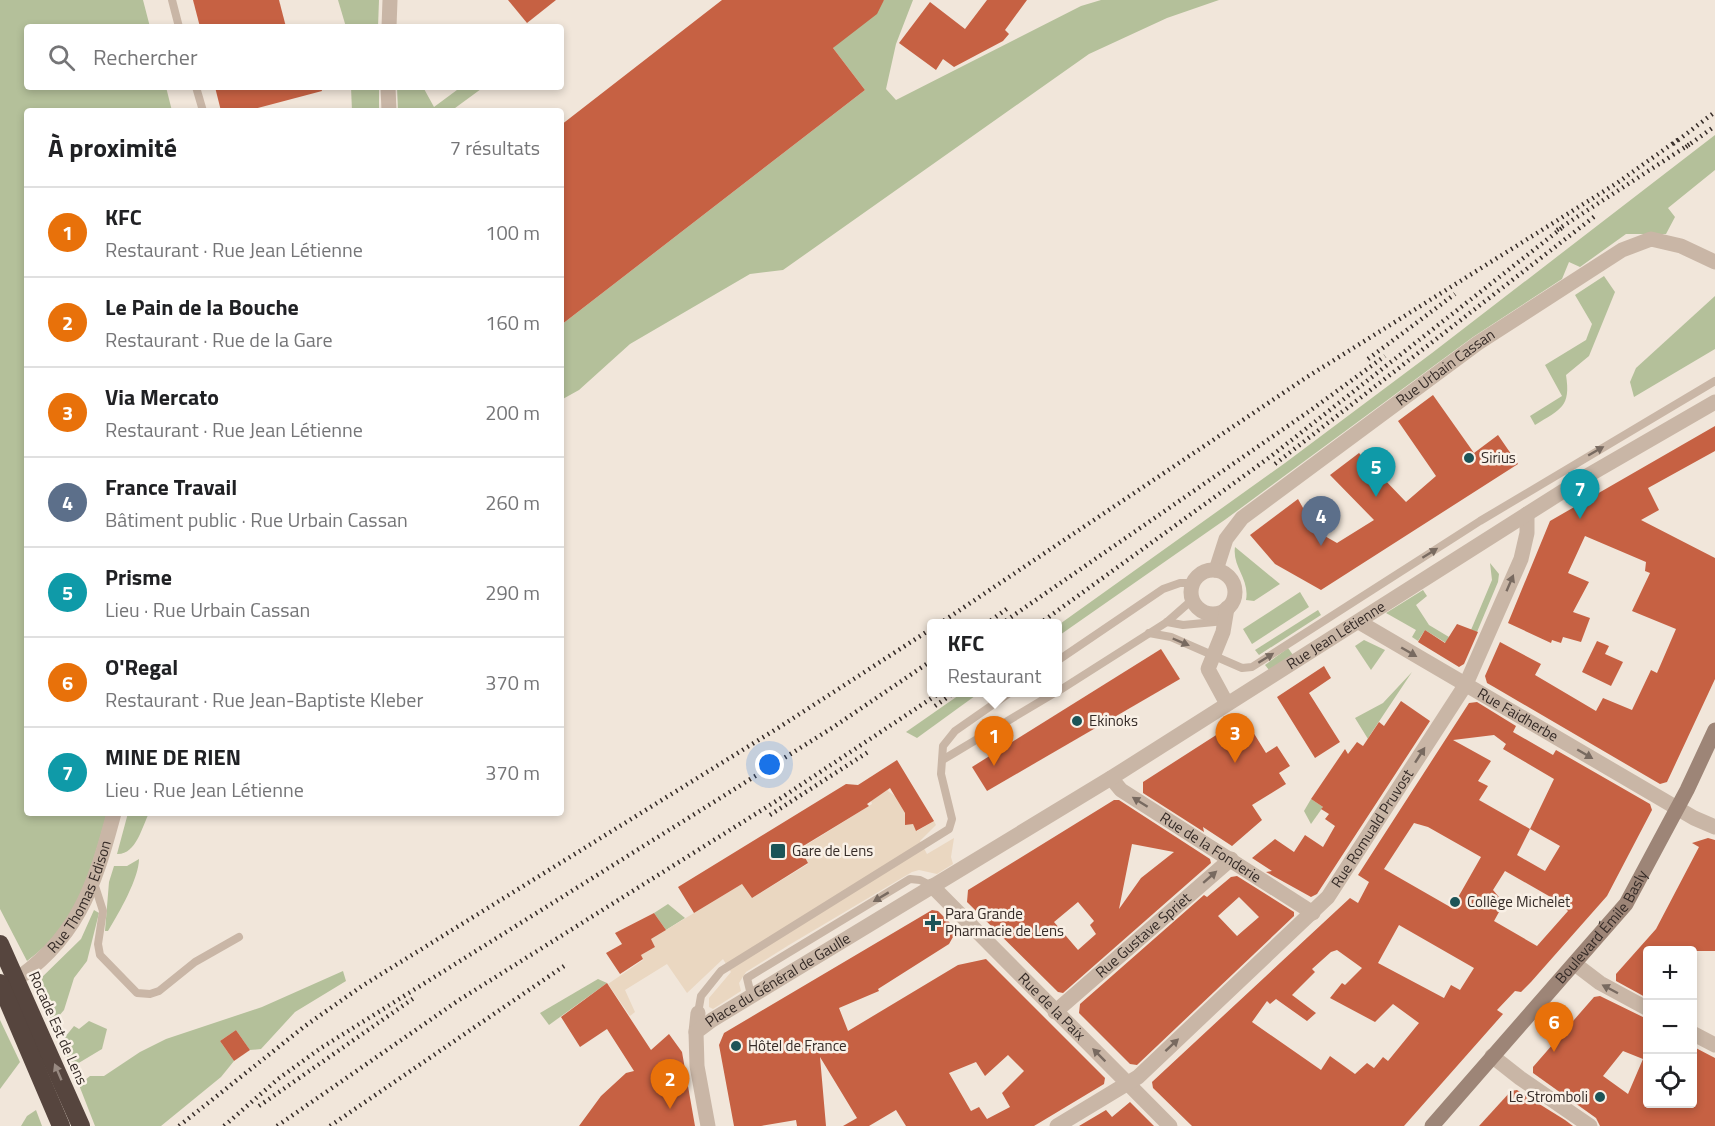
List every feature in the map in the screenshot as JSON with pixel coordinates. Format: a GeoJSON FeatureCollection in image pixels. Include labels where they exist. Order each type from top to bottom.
{"type":"FeatureCollection","features":[{"type":"Feature","properties":{"kind":"highway","name":"Rocade Est de Lens"},"geometry":{"type":"LineString","coordinates":[[0,944],[81,1126]]}},
{"type":"Feature","properties":{"kind":"highway"},"geometry":{"type":"LineString","coordinates":[[0,983],[61,1126]]}},
{"type":"Feature","properties":{"kind":"main road","name":"Boulevard Émile Basly"},"geometry":{"type":"LineString","coordinates":[[1432,1126],[1626,904],[1715,730]]}},
{"type":"Feature","properties":{"kind":"street"},"geometry":{"type":"LineString","coordinates":[[389,24],[390,0]]}},
{"type":"Feature","properties":{"kind":"street"},"geometry":{"type":"LineString","coordinates":[[388,90],[388,108]]}},
{"type":"Feature","properties":{"kind":"street","name":"Rue Urbain Cassan"},"geometry":{"type":"LineString","coordinates":[[1216,570],[1226,539],[1242,518],[1478,343],[1622,250],[1651,239],[1681,246],[1715,262]]}},
{"type":"Feature","properties":{"kind":"street","name":"Rue Jean Létienne"},"geometry":{"type":"LineString","coordinates":[[957,871],[1111,778],[1527,514],[1715,402]]}},
{"type":"Feature","properties":{"kind":"street","name":"Rue Romuald Pruvost"},"geometry":{"type":"LineString","coordinates":[[1057,1126],[1128,1084],[1328,897],[1466,684],[1521,558],[1527,533],[1527,514]]}},
{"type":"Feature","properties":{"kind":"street"},"geometry":{"type":"LineString","coordinates":[[1226,614],[1207,612],[1192,600],[1193,583],[1202,573],[1216,570],[1227,575],[1234,585],[1234,598],[1209,662],[1209,675],[1227,704]]}},
{"type":"Feature","properties":{"kind":"street","name":"Rue Faidherbe"},"geometry":{"type":"LineString","coordinates":[[1359,622],[1677,808],[1715,827]]}},
{"type":"Feature","properties":{"kind":"street","name":"Rue de la Fonderie"},"geometry":{"type":"LineString","coordinates":[[1111,778],[1121,790],[1231,858],[1313,913]]}},
{"type":"Feature","properties":{"kind":"street","name":"Rue Thomas Edison"},"geometry":{"type":"LineString","coordinates":[[0,989],[43,960],[67,934],[93,882],[113,816]]}},
{"type":"Feature","properties":{"kind":"street","name":"Rue Gustave Spriet"},"geometry":{"type":"LineString","coordinates":[[1055,1012],[1231,858]]}},
{"type":"Feature","properties":{"kind":"street","name":"Place du Général de Gaulle"},"geometry":{"type":"LineString","coordinates":[[696,1032],[751,995],[957,871]]}},
{"type":"Feature","properties":{"kind":"street","name":"Rue de la Paix"},"geometry":{"type":"LineString","coordinates":[[932,886],[1170,1126]]}},
{"type":"Feature","properties":{"kind":"street"},"geometry":{"type":"LineString","coordinates":[[1575,964],[1600,983],[1643,1007]]}},
{"type":"Feature","properties":{"kind":"street","name":"Place du Général de Gaulle"},"geometry":{"type":"LineString","coordinates":[[696,1032],[698,1013]]}},
{"type":"Feature","properties":{"kind":"street"},"geometry":{"type":"LineString","coordinates":[[696,1032],[697,1066],[708,1126]]}},
{"type":"Feature","properties":{"kind":"street"},"geometry":{"type":"LineString","coordinates":[[1697,1036],[1715,1045]]}},
{"type":"Feature","properties":{"kind":"street"},"geometry":{"type":"LineString","coordinates":[[1492,1056],[1590,1126]]}},
{"type":"Feature","properties":{"kind":"lane"},"geometry":{"type":"LineString","coordinates":[[172,0],[178,24]]}},
{"type":"Feature","properties":{"kind":"lane"},"geometry":{"type":"LineString","coordinates":[[197,90],[202,108]]}},
{"type":"Feature","properties":{"kind":"lane"},"geometry":{"type":"LineString","coordinates":[[1149,633],[1171,638],[1242,668],[1252,667],[1510,503],[1715,381]]}},
{"type":"Feature","properties":{"kind":"lane"},"geometry":{"type":"LineString","coordinates":[[1062,658],[1162,589],[1180,583],[1193,583]]}},
{"type":"Feature","properties":{"kind":"lane"},"geometry":{"type":"LineString","coordinates":[[1062,689],[1167,622],[1192,600]]}},
{"type":"Feature","properties":{"kind":"lane"},"geometry":{"type":"LineString","coordinates":[[1167,622],[1183,626],[1226,614]]}},
{"type":"Feature","properties":{"kind":"lane"},"geometry":{"type":"LineString","coordinates":[[1005,697],[956,731],[943,746],[944,759],[1049,697]]}},
{"type":"Feature","properties":{"kind":"lane","name":"Place du Général de Gaulle"},"geometry":{"type":"LineString","coordinates":[[698,1013],[701,996],[721,971],[949,829],[952,819],[941,774],[944,759]]}},
{"type":"Feature","properties":{"kind":"lane"},"geometry":{"type":"LineString","coordinates":[[93,882],[102,911],[98,944],[100,955],[137,993],[150,994],[159,991],[195,962],[239,938]]}},
{"type":"Feature","properties":{"kind":"green space"},"geometry":{"type":"Polygon","coordinates":[[[0,0],[143,0],[149,24],[24,24],[24,90],[167,90],[171,108],[24,108],[24,816],[106,816],[80,895],[58,931],[27,961],[0,909],[0,0]]]}},
{"type":"Feature","properties":{"kind":"green space"},"geometry":{"type":"Polygon","coordinates":[[[338,0],[379,0],[378,24],[345,24],[338,0]]]}},
{"type":"Feature","properties":{"kind":"green space"},"geometry":{"type":"Polygon","coordinates":[[[884,0],[913,0],[896,44],[886,89],[896,100],[1081,6],[1101,0],[1219,0],[1167,18],[1089,54],[783,270],[750,274],[630,344],[579,390],[564,398],[564,323],[865,90],[833,48],[884,0]]]}},
{"type":"Feature","properties":{"kind":"green space"},"geometry":{"type":"Polygon","coordinates":[[[351,90],[379,90],[379,108],[352,108],[351,90]]]}},
{"type":"Feature","properties":{"kind":"green space"},"geometry":{"type":"Polygon","coordinates":[[[397,90],[425,90],[434,107],[457,90],[480,90],[455,108],[398,108],[397,90]]]}},
{"type":"Feature","properties":{"kind":"green space"},"geometry":{"type":"Polygon","coordinates":[[[1715,135],[1715,170],[1668,208],[1675,217],[1666,234],[1626,234],[1580,267],[1569,262],[1562,279],[1473,337],[1226,519],[1062,634],[1062,622],[1285,463],[1715,135]]]}},
{"type":"Feature","properties":{"kind":"green space"},"geometry":{"type":"Polygon","coordinates":[[[1604,276],[1615,292],[1589,356],[1566,375],[1567,394],[1562,406],[1535,425],[1530,416],[1562,396],[1545,365],[1586,340],[1592,324],[1575,295],[1604,276]]]}},
{"type":"Feature","properties":{"kind":"green space"},"geometry":{"type":"Polygon","coordinates":[[[1715,296],[1715,349],[1634,397],[1630,382],[1636,368],[1715,296]]]}},
{"type":"Feature","properties":{"kind":"green space"},"geometry":{"type":"Polygon","coordinates":[[[1235,547],[1280,584],[1254,601],[1246,600],[1246,586],[1236,561],[1235,547]]]}},
{"type":"Feature","properties":{"kind":"green space"},"geometry":{"type":"Polygon","coordinates":[[[1490,563],[1499,574],[1498,582],[1477,632],[1471,630],[1492,580],[1490,563]]]}},
{"type":"Feature","properties":{"kind":"green space"},"geometry":{"type":"Polygon","coordinates":[[[1423,590],[1427,596],[1416,605],[1429,625],[1449,637],[1446,643],[1425,630],[1418,641],[1412,637],[1416,630],[1386,613],[1423,590]]]}},
{"type":"Feature","properties":{"kind":"green space"},"geometry":{"type":"Polygon","coordinates":[[[1300,592],[1309,607],[1252,644],[1243,629],[1300,592]]]}},
{"type":"Feature","properties":{"kind":"green space"},"geometry":{"type":"Polygon","coordinates":[[[1318,610],[1321,615],[1259,655],[1255,650],[1318,610]]]}},
{"type":"Feature","properties":{"kind":"green space"},"geometry":{"type":"Polygon","coordinates":[[[1364,640],[1385,650],[1371,670],[1355,646],[1364,640]]]}},
{"type":"Feature","properties":{"kind":"green space"},"geometry":{"type":"Polygon","coordinates":[[[1288,648],[1293,655],[1269,670],[1265,665],[1288,648]]]}},
{"type":"Feature","properties":{"kind":"green space"},"geometry":{"type":"Polygon","coordinates":[[[1412,672],[1368,739],[1355,718],[1383,703],[1412,672]]]}},
{"type":"Feature","properties":{"kind":"green space"},"geometry":{"type":"Polygon","coordinates":[[[956,697],[973,697],[917,738],[906,732],[956,697]]]}},
{"type":"Feature","properties":{"kind":"green space"},"geometry":{"type":"Polygon","coordinates":[[[1311,799],[1323,807],[1311,824],[1304,811],[1311,799]]]}},
{"type":"Feature","properties":{"kind":"green space"},"geometry":{"type":"Polygon","coordinates":[[[127,816],[148,816],[134,845],[124,853],[117,854],[127,816]]]}},
{"type":"Feature","properties":{"kind":"green space"},"geometry":{"type":"Polygon","coordinates":[[[139,859],[136,876],[128,895],[108,931],[105,931],[109,882],[114,866],[127,866],[139,859]]]}},
{"type":"Feature","properties":{"kind":"green space"},"geometry":{"type":"Polygon","coordinates":[[[668,904],[685,918],[666,930],[654,913],[668,904]]]}},
{"type":"Feature","properties":{"kind":"green space"},"geometry":{"type":"Polygon","coordinates":[[[94,910],[99,913],[87,961],[74,978],[64,1010],[53,1023],[34,985],[81,939],[94,910]]]}},
{"type":"Feature","properties":{"kind":"green space"},"geometry":{"type":"Polygon","coordinates":[[[343,971],[346,981],[295,1012],[261,1049],[250,1050],[236,1030],[220,1041],[234,1061],[221,1077],[161,1126],[95,1126],[79,1085],[90,1076],[104,1076],[140,1052],[166,1039],[262,1007],[343,971]]]}},
{"type":"Feature","properties":{"kind":"green space"},"geometry":{"type":"Polygon","coordinates":[[[598,979],[607,983],[549,1025],[540,1013],[598,979]]]}},
{"type":"Feature","properties":{"kind":"green space"},"geometry":{"type":"Polygon","coordinates":[[[0,1020],[20,1062],[0,1089],[0,1020]]]}},
{"type":"Feature","properties":{"kind":"green space"},"geometry":{"type":"Polygon","coordinates":[[[89,1021],[107,1029],[102,1049],[72,1067],[61,1042],[74,1026],[79,1029],[89,1021]]]}},
{"type":"Feature","properties":{"kind":"green space"},"geometry":{"type":"Polygon","coordinates":[[[36,1110],[42,1126],[21,1126],[27,1116],[36,1110]]]}},
{"type":"Feature","properties":{"kind":"shaded area"},"geometry":{"type":"Polygon","coordinates":[[[870,777],[879,791],[889,787],[888,791],[895,796],[905,813],[906,824],[913,824],[917,831],[934,821],[936,825],[920,841],[927,854],[954,838],[951,857],[953,864],[937,874],[919,870],[912,872],[789,945],[746,972],[739,983],[741,991],[713,1009],[709,1007],[709,998],[731,972],[723,959],[687,993],[667,964],[625,990],[635,1012],[630,1016],[608,984],[643,960],[641,955],[655,947],[651,939],[742,884],[752,898],[808,864],[800,849],[872,804],[871,801],[878,796],[868,779],[870,777]]]}},
{"type":"Feature","properties":{"kind":"building"},"geometry":{"type":"Polygon","coordinates":[[[193,0],[279,0],[285,24],[199,24],[193,0]]]}},
{"type":"Feature","properties":{"kind":"building"},"geometry":{"type":"Polygon","coordinates":[[[508,0],[556,0],[527,23],[508,0]]]}},
{"type":"Feature","properties":{"kind":"building"},"geometry":{"type":"Polygon","coordinates":[[[722,0],[884,0],[877,14],[833,48],[865,90],[564,323],[564,123],[722,0]]]}},
{"type":"Feature","properties":{"kind":"building"},"geometry":{"type":"Polygon","coordinates":[[[987,0],[1027,0],[1005,30],[1009,34],[1003,41],[954,67],[943,59],[936,70],[899,43],[930,2],[965,29],[987,0]]]}},
{"type":"Feature","properties":{"kind":"building"},"geometry":{"type":"Polygon","coordinates":[[[216,90],[322,91],[257,108],[220,108],[216,90]]]}},
{"type":"Feature","properties":{"kind":"building"},"geometry":{"type":"Polygon","coordinates":[[[1433,395],[1474,453],[1498,435],[1518,464],[1321,590],[1275,564],[1250,535],[1298,499],[1316,531],[1337,543],[1374,520],[1330,475],[1359,453],[1406,502],[1436,476],[1398,421],[1433,395]]]}},
{"type":"Feature","properties":{"kind":"building"},"geometry":{"type":"Polygon","coordinates":[[[1715,426],[1715,451],[1648,488],[1659,510],[1641,520],[1715,558],[1715,679],[1667,782],[1660,784],[1487,683],[1485,676],[1500,642],[1541,664],[1535,675],[1596,711],[1603,698],[1632,710],[1651,670],[1657,673],[1676,629],[1632,611],[1650,573],[1645,571],[1646,562],[1585,536],[1568,573],[1589,582],[1573,612],[1590,618],[1581,642],[1563,637],[1561,643],[1552,640],[1551,643],[1508,623],[1550,521],[1715,426]]]}},
{"type":"Feature","properties":{"kind":"building"},"geometry":{"type":"Polygon","coordinates":[[[1457,624],[1478,632],[1464,664],[1459,667],[1418,642],[1425,630],[1445,643],[1457,624]]]}},
{"type":"Feature","properties":{"kind":"building"},"geometry":{"type":"Polygon","coordinates":[[[1597,641],[1609,646],[1605,654],[1623,662],[1611,686],[1582,672],[1597,641]]]}},
{"type":"Feature","properties":{"kind":"building","name":"Ekinoks"},"geometry":{"type":"Polygon","coordinates":[[[1161,649],[1180,679],[987,791],[972,767],[1161,649]]]}},
{"type":"Feature","properties":{"kind":"building"},"geometry":{"type":"Polygon","coordinates":[[[1324,666],[1331,678],[1309,693],[1340,742],[1315,758],[1277,697],[1324,666]]]}},
{"type":"Feature","properties":{"kind":"building"},"geometry":{"type":"Polygon","coordinates":[[[1401,701],[1430,721],[1317,894],[1311,897],[1266,872],[1272,871],[1252,858],[1275,839],[1294,852],[1305,835],[1323,847],[1335,826],[1325,819],[1329,814],[1321,809],[1323,807],[1311,799],[1345,749],[1348,754],[1357,742],[1363,746],[1379,722],[1384,726],[1401,701]]]}},
{"type":"Feature","properties":{"kind":"building"},"geometry":{"type":"Polygon","coordinates":[[[1477,702],[1516,726],[1513,732],[1553,755],[1556,750],[1650,804],[1652,810],[1607,896],[1531,982],[1521,992],[1515,991],[1497,1010],[1503,1014],[1404,1126],[1192,1126],[1153,1088],[1152,1082],[1350,898],[1358,903],[1369,882],[1358,875],[1469,703],[1477,702]],[[1494,735],[1453,740],[1491,761],[1478,781],[1488,786],[1479,800],[1530,829],[1554,779],[1503,749],[1506,744],[1494,735]],[[1414,823],[1384,869],[1452,908],[1481,857],[1428,827],[1414,823]],[[1530,829],[1517,855],[1545,871],[1560,846],[1530,829]],[[1505,871],[1493,890],[1504,903],[1494,921],[1537,946],[1568,911],[1561,903],[1505,871]],[[1399,925],[1378,963],[1444,998],[1451,985],[1460,990],[1474,968],[1399,925]],[[1337,950],[1331,952],[1312,969],[1315,972],[1292,995],[1316,1013],[1307,1021],[1276,999],[1270,1004],[1267,1001],[1252,1022],[1321,1070],[1330,1056],[1355,1074],[1367,1063],[1374,1068],[1383,1057],[1388,1061],[1419,1023],[1393,1004],[1375,1022],[1330,998],[1342,983],[1345,985],[1362,968],[1337,950]]]}},
{"type":"Feature","properties":{"kind":"building"},"geometry":{"type":"Polygon","coordinates":[[[1250,727],[1266,753],[1277,746],[1290,766],[1279,773],[1286,784],[1252,805],[1262,820],[1232,846],[1203,827],[1204,832],[1143,793],[1143,782],[1224,730],[1230,739],[1250,727]]]}},
{"type":"Feature","properties":{"kind":"building"},"geometry":{"type":"Polygon","coordinates":[[[897,760],[934,821],[916,831],[913,824],[905,825],[905,813],[890,788],[867,804],[869,806],[800,848],[808,863],[752,898],[742,884],[694,913],[678,887],[846,784],[858,785],[897,760]]]}},
{"type":"Feature","properties":{"kind":"building"},"geometry":{"type":"Polygon","coordinates":[[[1114,800],[1119,800],[1210,859],[1211,863],[1063,993],[1058,992],[967,902],[968,890],[1114,800]],[[1132,844],[1119,909],[1141,878],[1174,852],[1132,844]],[[1078,902],[1054,922],[1078,950],[1096,934],[1090,925],[1094,921],[1078,902]]]}},
{"type":"Feature","properties":{"kind":"building"},"geometry":{"type":"Polygon","coordinates":[[[1708,838],[1715,840],[1715,951],[1697,951],[1697,946],[1643,946],[1643,996],[1616,981],[1616,974],[1656,929],[1699,847],[1692,843],[1708,838]]]}},
{"type":"Feature","properties":{"kind":"building"},"geometry":{"type":"Polygon","coordinates":[[[1237,876],[1294,912],[1294,916],[1137,1065],[1130,1064],[1079,1013],[1080,1004],[1204,895],[1207,897],[1231,877],[1237,876]],[[1239,897],[1218,916],[1237,936],[1259,917],[1239,897]]]}},
{"type":"Feature","properties":{"kind":"building"},"geometry":{"type":"Polygon","coordinates":[[[932,910],[938,911],[957,930],[949,944],[878,989],[879,991],[839,1008],[848,1031],[958,965],[986,959],[1105,1078],[1104,1084],[1034,1126],[906,1126],[896,1110],[869,1126],[843,1126],[857,1118],[820,1057],[826,1126],[797,1126],[796,1120],[761,1126],[734,1126],[719,1045],[724,1033],[932,910]],[[1008,1055],[985,1076],[976,1062],[949,1073],[971,1111],[979,1107],[987,1119],[1010,1107],[1002,1093],[1024,1071],[1008,1055]]]}},
{"type":"Feature","properties":{"kind":"building"},"geometry":{"type":"Polygon","coordinates":[[[654,913],[666,930],[651,939],[655,947],[641,955],[643,959],[620,974],[606,953],[622,944],[615,933],[654,913]]]}},
{"type":"Feature","properties":{"kind":"building"},"geometry":{"type":"Polygon","coordinates":[[[607,983],[651,1050],[669,1034],[682,1052],[695,1126],[579,1126],[601,1096],[626,1073],[634,1071],[607,1029],[580,1047],[561,1017],[607,983]]]}},
{"type":"Feature","properties":{"kind":"building"},"geometry":{"type":"Polygon","coordinates":[[[1600,996],[1643,1017],[1643,1059],[1643,1108],[1697,1108],[1697,1049],[1715,1058],[1715,1126],[1600,1126],[1596,1118],[1533,1073],[1533,1067],[1594,997],[1600,996]],[[1623,1051],[1603,1076],[1628,1094],[1643,1059],[1623,1051]]]}},
{"type":"Feature","properties":{"kind":"building"},"geometry":{"type":"Polygon","coordinates":[[[236,1030],[250,1050],[234,1061],[220,1041],[236,1030]]]}},
{"type":"Feature","properties":{"kind":"building"},"geometry":{"type":"Polygon","coordinates":[[[1517,1090],[1573,1126],[1479,1126],[1511,1091],[1517,1090]]]}},
{"type":"Feature","properties":{"kind":"building"},"geometry":{"type":"Polygon","coordinates":[[[1130,1102],[1154,1126],[1079,1126],[1106,1110],[1112,1117],[1130,1102]]]}},
{"type":"Feature","properties":{"kind":"railway"},"geometry":{"type":"LineString","coordinates":[[1673,144],[1715,112]]}},
{"type":"Feature","properties":{"kind":"railway"},"geometry":{"type":"LineString","coordinates":[[1686,147],[1715,126]]}},
{"type":"Feature","properties":{"kind":"railway"},"geometry":{"type":"LineString","coordinates":[[946,619],[1307,377],[1617,183],[1679,139]]}},
{"type":"Feature","properties":{"kind":"railway"},"geometry":{"type":"LineString","coordinates":[[1557,230],[1693,142]]}},
{"type":"Feature","properties":{"kind":"railway"},"geometry":{"type":"LineString","coordinates":[[1275,464],[1595,216]]}},
{"type":"Feature","properties":{"kind":"railway"},"geometry":{"type":"LineString","coordinates":[[1046,619],[1270,457],[1563,227]]}},
{"type":"Feature","properties":{"kind":"railway"},"geometry":{"type":"LineString","coordinates":[[1368,359],[1455,294]]}},
{"type":"Feature","properties":{"kind":"railway"},"geometry":{"type":"LineString","coordinates":[[1008,619],[1311,410],[1385,356]]}},
{"type":"Feature","properties":{"kind":"railway"},"geometry":{"type":"LineString","coordinates":[[993,619],[1008,608]]}},
{"type":"Feature","properties":{"kind":"railway"},"geometry":{"type":"LineString","coordinates":[[179,1126],[305,1026],[362,986],[778,728],[927,632]]}},
{"type":"Feature","properties":{"kind":"railway"},"geometry":{"type":"LineString","coordinates":[[224,1126],[278,1079],[321,1048],[832,728],[927,664]]}},
{"type":"Feature","properties":{"kind":"railway"},"geometry":{"type":"LineString","coordinates":[[277,1126],[459,1000],[781,798],[933,697]]}},
{"type":"Feature","properties":{"kind":"railway"},"geometry":{"type":"LineString","coordinates":[[935,706],[948,697]]}},
{"type":"Feature","properties":{"kind":"railway"},"geometry":{"type":"LineString","coordinates":[[770,815],[868,752]]}},
{"type":"Feature","properties":{"kind":"railway"},"geometry":{"type":"LineString","coordinates":[[330,1126],[567,964]]}},
{"type":"Feature","properties":{"kind":"railway"},"geometry":{"type":"LineString","coordinates":[[259,1106],[414,998]]}},
{"type":"Feature","properties":{"kind":"place","name":"Sirius"},"geometry":{"type":"Point","coordinates":[1469,458]}},
{"type":"Feature","properties":{"kind":"place","name":"Prisme"},"geometry":{"type":"Point","coordinates":[1376,497]}},
{"type":"Feature","properties":{"kind":"place","name":"MINE DE RIEN"},"geometry":{"type":"Point","coordinates":[1580,519]}},
{"type":"Feature","properties":{"kind":"place","name":"France Travail"},"geometry":{"type":"Point","coordinates":[1321,546]}},
{"type":"Feature","properties":{"kind":"place","name":"Ekinoks"},"geometry":{"type":"Point","coordinates":[1077,721]}},
{"type":"Feature","properties":{"kind":"place","name":"Via Mercato"},"geometry":{"type":"Point","coordinates":[1235,763]}},
{"type":"Feature","properties":{"kind":"place","name":"KFC"},"geometry":{"type":"Point","coordinates":[994,766]}},
{"type":"Feature","properties":{"kind":"place","name":"Gare de Lens"},"geometry":{"type":"Point","coordinates":[778,851]}},
{"type":"Feature","properties":{"kind":"place","name":"Collège Michelet"},"geometry":{"type":"Point","coordinates":[1455,902]}},
{"type":"Feature","properties":{"kind":"place","name":"Para Grande Pharmacie de Lens"},"geometry":{"type":"Point","coordinates":[933,923]}},
{"type":"Feature","properties":{"kind":"place","name":"Hôtel de France"},"geometry":{"type":"Point","coordinates":[736,1046]}},
{"type":"Feature","properties":{"kind":"place","name":"O'Regal"},"geometry":{"type":"Point","coordinates":[1554,1052]}},
{"type":"Feature","properties":{"kind":"place","name":"Le Stromboli"},"geometry":{"type":"Point","coordinates":[1600,1097]}},
{"type":"Feature","properties":{"kind":"place","name":"Le Pain de la Bouche"},"geometry":{"type":"Point","coordinates":[670,1109]}}]}
